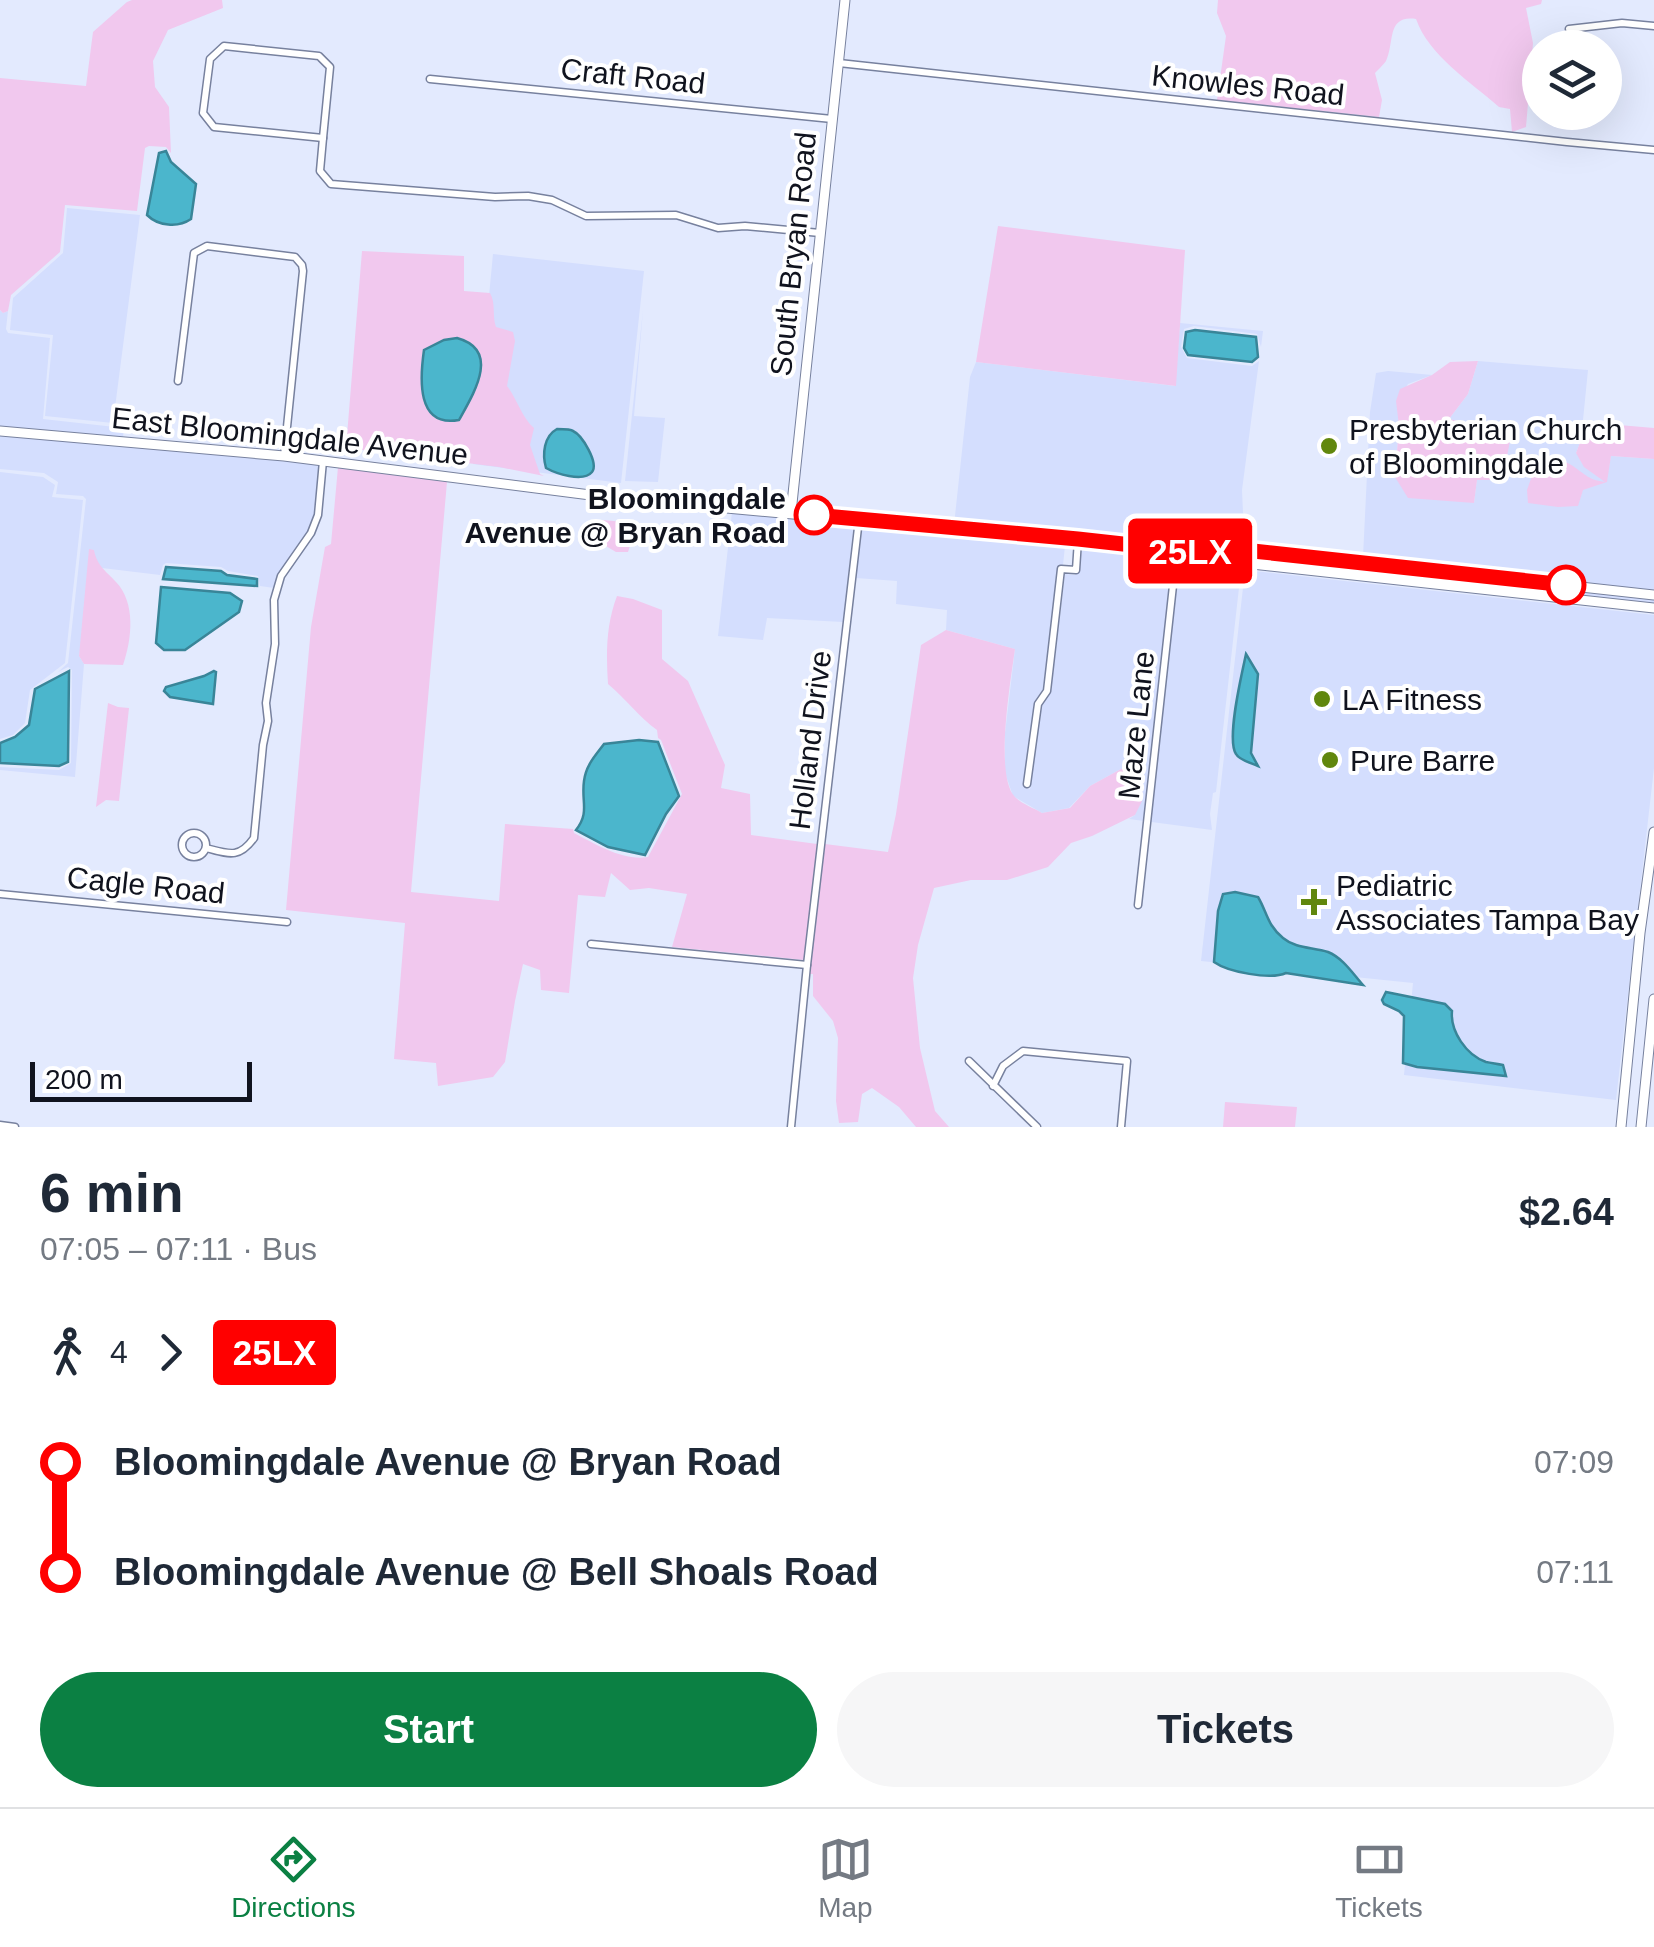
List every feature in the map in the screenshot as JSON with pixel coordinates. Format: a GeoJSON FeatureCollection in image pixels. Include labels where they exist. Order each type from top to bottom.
{"type":"FeatureCollection","features":[{"type":"Feature","properties":{"kind":"main road","name":"South Bryan Road"},"geometry":{"type":"LineString","coordinates":[[791,513],[844,0]]}},
{"type":"Feature","properties":{"kind":"main road","name":"East Bloomingdale Avenue"},"geometry":{"type":"LineString","coordinates":[[0,432],[284,456],[530,489],[1078,539],[1231,556],[1252,564],[1654,608]]}},
{"type":"Feature","properties":{"kind":"main road","name":"East Bloomingdale Avenue"},"geometry":{"type":"LineString","coordinates":[[1231,556],[1253,551],[1654,595]]}},
{"type":"Feature","properties":{"kind":"main road"},"geometry":{"type":"LineString","coordinates":[[1621,1127],[1654,832]]}},
{"type":"Feature","properties":{"kind":"main road"},"geometry":{"type":"LineString","coordinates":[[1641,1127],[1654,999]]}},
{"type":"Feature","properties":{"kind":"street"},"geometry":{"type":"LineString","coordinates":[[1569,30],[1622,22],[1654,26]]}},
{"type":"Feature","properties":{"kind":"street"},"geometry":{"type":"LineString","coordinates":[[323,138],[214,127],[203,113],[210,59],[224,46],[319,56],[330,67],[320,170],[331,184],[528,196],[552,200],[586,216],[676,216],[718,228],[744,226],[820,233]]}},
{"type":"Feature","properties":{"kind":"street","name":"Knowles Road"},"geometry":{"type":"LineString","coordinates":[[838,63],[1654,150]]}},
{"type":"Feature","properties":{"kind":"street","name":"Craft Road"},"geometry":{"type":"LineString","coordinates":[[430,78],[832,119]]}},
{"type":"Feature","properties":{"kind":"street"},"geometry":{"type":"LineString","coordinates":[[178,381],[197,249],[207,246],[295,257],[303,271],[284,456]]}},
{"type":"Feature","properties":{"kind":"street"},"geometry":{"type":"LineString","coordinates":[[206,848],[234,854],[246,849],[254,838],[275,644],[274,600],[281,576],[311,533],[318,515],[323,461]]}},
{"type":"Feature","properties":{"kind":"street","name":"Holland Drive"},"geometry":{"type":"LineString","coordinates":[[791,1127],[858,520]]}},
{"type":"Feature","properties":{"kind":"street"},"geometry":{"type":"LineString","coordinates":[[1027,784],[1038,704],[1047,691],[1061,569],[1076,570],[1078,539]]}},
{"type":"Feature","properties":{"kind":"street","name":"Maze Lane"},"geometry":{"type":"LineString","coordinates":[[1138,905],[1178,550]]}},
{"type":"Feature","properties":{"kind":"street","name":"Cagle Road"},"geometry":{"type":"LineString","coordinates":[[0,894],[287,922]]}},
{"type":"Feature","properties":{"kind":"street"},"geometry":{"type":"LineString","coordinates":[[591,944],[807,965]]}},
{"type":"Feature","properties":{"kind":"street"},"geometry":{"type":"LineString","coordinates":[[993,1086],[1003,1066],[1023,1051],[1127,1061],[1122,1127]]}},
{"type":"Feature","properties":{"kind":"street"},"geometry":{"type":"LineString","coordinates":[[969,1061],[1037,1127]]}},
{"type":"Feature","properties":{"kind":"street"},"geometry":{"type":"LineString","coordinates":[[0,1126],[15,1127]]}},
{"type":"Feature","properties":{"kind":"shaded area"},"geometry":{"type":"Polygon","coordinates":[[[132,0],[222,0],[223,8],[168,30],[153,61],[155,87],[169,107],[171,153],[166,147],[145,148],[137,211],[65,205],[60,252],[11,295],[8,311],[3,313],[0,78],[86,86],[93,32],[132,0]]]}},
{"type":"Feature","properties":{"kind":"shaded area"},"geometry":{"type":"Polygon","coordinates":[[[1218,0],[1542,0],[1541,4],[1526,8],[1530,30],[1522,30],[1522,128],[1512,132],[1510,109],[1499,107],[1452,67],[1431,45],[1416,19],[1400,21],[1396,26],[1386,61],[1375,73],[1382,100],[1379,117],[1217,100],[1226,36],[1217,13],[1218,0]]]}},
{"type":"Feature","properties":{"kind":"shaded area"},"geometry":{"type":"Polygon","coordinates":[[[67,208],[140,215],[113,423],[45,416],[53,335],[10,330],[13,298],[63,253],[67,208]]]}},
{"type":"Feature","properties":{"kind":"shaded area"},"geometry":{"type":"Polygon","coordinates":[[[998,226],[1185,250],[1176,386],[976,362],[998,226]]]}},
{"type":"Feature","properties":{"kind":"shaded area"},"geometry":{"type":"Polygon","coordinates":[[[362,251],[464,256],[464,291],[490,293],[496,327],[513,332],[507,386],[534,428],[530,445],[544,476],[346,448],[362,251]]]}},
{"type":"Feature","properties":{"kind":"shaded area"},"geometry":{"type":"Polygon","coordinates":[[[493,254],[644,271],[621,483],[473,464],[493,254]]]}},
{"type":"Feature","properties":{"kind":"shaded area"},"geometry":{"type":"Polygon","coordinates":[[[0,310],[8,311],[8,333],[50,338],[43,419],[124,428],[123,437],[0,427],[0,310]]]}},
{"type":"Feature","properties":{"kind":"shaded area"},"geometry":{"type":"Polygon","coordinates":[[[643,310],[634,416],[665,418],[658,482],[625,481],[643,310]]]}},
{"type":"Feature","properties":{"kind":"shaded area"},"geometry":{"type":"Polygon","coordinates":[[[1180,323],[1263,331],[1261,347],[1257,334],[1194,326],[1184,329],[1181,347],[1187,358],[1252,366],[1259,361],[1242,490],[1243,513],[1249,519],[1246,546],[1363,557],[1370,412],[1376,373],[1432,375],[1408,384],[1397,401],[1395,477],[1474,503],[1477,479],[1496,430],[1449,419],[1468,394],[1478,361],[1588,370],[1581,440],[1576,453],[1606,482],[1611,456],[1654,459],[1654,591],[1254,547],[1229,551],[954,525],[970,377],[976,362],[1175,386],[1180,323]]]}},
{"type":"Feature","properties":{"kind":"shaded area"},"geometry":{"type":"Polygon","coordinates":[[[1478,361],[1468,394],[1449,419],[1496,430],[1510,441],[1507,456],[1493,480],[1477,480],[1474,503],[1408,498],[1395,477],[1399,426],[1396,401],[1400,389],[1450,362],[1478,361]]]}},
{"type":"Feature","properties":{"kind":"shaded area"},"geometry":{"type":"Polygon","coordinates":[[[1619,425],[1654,428],[1654,459],[1611,456],[1607,482],[1583,490],[1578,506],[1528,503],[1527,490],[1539,456],[1565,462],[1605,482],[1584,467],[1576,453],[1581,440],[1619,425]]]}},
{"type":"Feature","properties":{"kind":"shaded area"},"geometry":{"type":"Polygon","coordinates":[[[0,436],[319,465],[314,514],[308,531],[278,574],[274,588],[260,586],[258,576],[221,567],[166,563],[160,575],[102,568],[97,563],[79,656],[84,664],[75,777],[0,770],[59,770],[71,763],[72,670],[68,667],[58,672],[68,663],[86,499],[56,494],[58,482],[44,473],[0,469],[0,436]]]}},
{"type":"Feature","properties":{"kind":"shaded area"},"geometry":{"type":"Polygon","coordinates":[[[338,467],[447,482],[411,892],[499,901],[505,824],[573,829],[610,851],[648,857],[682,794],[657,730],[608,684],[608,639],[617,596],[662,610],[662,659],[688,681],[725,765],[721,788],[750,794],[751,835],[817,844],[804,960],[672,947],[687,894],[649,888],[630,890],[611,873],[605,897],[578,895],[569,993],[541,990],[540,970],[523,964],[505,1062],[493,1077],[438,1086],[436,1063],[394,1059],[405,923],[286,910],[311,627],[325,547],[331,544],[338,467]]]}},
{"type":"Feature","properties":{"kind":"shaded area"},"geometry":{"type":"Polygon","coordinates":[[[0,472],[43,477],[55,485],[52,497],[83,500],[65,663],[30,690],[25,723],[13,735],[0,739],[0,472]]]}},
{"type":"Feature","properties":{"kind":"shaded area"},"geometry":{"type":"Polygon","coordinates":[[[732,512],[854,523],[843,622],[767,618],[763,640],[718,636],[732,512]]]}},
{"type":"Feature","properties":{"kind":"shaded area"},"geometry":{"type":"Polygon","coordinates":[[[625,522],[628,552],[616,552],[599,542],[595,523],[625,522]]]}},
{"type":"Feature","properties":{"kind":"shaded area"},"geometry":{"type":"Polygon","coordinates":[[[862,524],[952,537],[953,533],[1074,543],[1065,546],[1063,565],[1057,569],[1043,689],[1034,704],[1023,787],[1030,789],[1041,706],[1051,691],[1065,574],[1075,575],[1079,571],[1082,547],[1173,553],[1170,585],[1177,585],[1181,554],[1231,560],[1248,567],[1241,570],[1216,792],[1210,814],[1212,830],[1129,819],[1135,815],[1121,769],[1090,786],[1069,808],[1042,813],[1013,796],[1005,773],[1005,733],[1015,649],[946,630],[947,610],[896,604],[897,581],[856,578],[862,524]]]}},
{"type":"Feature","properties":{"kind":"shaded area"},"geometry":{"type":"Polygon","coordinates":[[[89,549],[94,550],[127,600],[130,633],[123,665],[84,664],[79,656],[89,549]]]}},
{"type":"Feature","properties":{"kind":"shaded area"},"geometry":{"type":"Polygon","coordinates":[[[1246,557],[1654,599],[1654,603],[1246,557]]]}},
{"type":"Feature","properties":{"kind":"shaded area"},"geometry":{"type":"Polygon","coordinates":[[[1245,570],[1654,615],[1654,768],[1616,1100],[1404,1075],[1413,983],[1201,961],[1245,570]]]}},
{"type":"Feature","properties":{"kind":"shaded area"},"geometry":{"type":"Polygon","coordinates":[[[946,630],[1015,649],[1005,749],[1009,786],[1015,797],[1042,813],[1070,808],[1090,786],[1121,769],[1143,766],[1142,801],[1135,815],[1071,843],[1048,867],[1007,880],[971,880],[934,888],[913,978],[920,1048],[935,1111],[949,1127],[916,1127],[899,1107],[872,1088],[862,1094],[858,1122],[839,1123],[838,1038],[833,1021],[813,996],[810,974],[825,844],[888,852],[921,645],[946,630]]]}},
{"type":"Feature","properties":{"kind":"shaded area"},"geometry":{"type":"Polygon","coordinates":[[[108,703],[129,708],[119,801],[106,800],[96,807],[108,703]]]}},
{"type":"Feature","properties":{"kind":"shaded area"},"geometry":{"type":"Polygon","coordinates":[[[1225,1102],[1297,1107],[1295,1127],[1223,1127],[1225,1102]]]}},
{"type":"Feature","properties":{"kind":"water"},"geometry":{"type":"Polygon","coordinates":[[[166,151],[171,162],[196,184],[191,219],[174,225],[147,215],[159,153],[166,151]]]}},
{"type":"Feature","properties":{"kind":"water"},"geometry":{"type":"Polygon","coordinates":[[[1186,332],[1256,337],[1258,357],[1252,362],[1188,355],[1184,348],[1186,332]]]}},
{"type":"Feature","properties":{"kind":"water"},"geometry":{"type":"Polygon","coordinates":[[[457,338],[478,352],[480,373],[459,420],[445,420],[428,409],[424,398],[424,350],[457,338]]]}},
{"type":"Feature","properties":{"kind":"water"},"geometry":{"type":"Polygon","coordinates":[[[557,429],[572,430],[585,443],[594,468],[588,475],[569,476],[546,468],[545,446],[557,429]]]}},
{"type":"Feature","properties":{"kind":"water"},"geometry":{"type":"Polygon","coordinates":[[[166,567],[221,571],[257,579],[257,586],[163,579],[166,567]]]}},
{"type":"Feature","properties":{"kind":"water"},"geometry":{"type":"Polygon","coordinates":[[[161,587],[230,593],[242,601],[239,612],[185,650],[164,650],[156,643],[161,587]]]}},
{"type":"Feature","properties":{"kind":"water"},"geometry":{"type":"Polygon","coordinates":[[[1246,654],[1258,674],[1251,753],[1258,766],[1240,758],[1233,746],[1246,654]]]}},
{"type":"Feature","properties":{"kind":"water"},"geometry":{"type":"Polygon","coordinates":[[[69,671],[68,762],[59,766],[0,763],[0,743],[29,725],[35,689],[69,671]]]}},
{"type":"Feature","properties":{"kind":"water"},"geometry":{"type":"Polygon","coordinates":[[[214,671],[213,704],[170,697],[164,691],[166,687],[214,671]]]}},
{"type":"Feature","properties":{"kind":"water"},"geometry":{"type":"Polygon","coordinates":[[[658,742],[679,796],[645,855],[608,847],[576,830],[584,812],[585,775],[594,757],[604,744],[658,742]]]}},
{"type":"Feature","properties":{"kind":"water"},"geometry":{"type":"Polygon","coordinates":[[[1235,892],[1258,897],[1270,923],[1283,938],[1333,955],[1363,985],[1286,973],[1249,974],[1214,962],[1223,894],[1235,892]]]}},
{"type":"Feature","properties":{"kind":"water"},"geometry":{"type":"Polygon","coordinates":[[[1386,992],[1445,1004],[1452,1011],[1457,1034],[1466,1048],[1479,1059],[1503,1065],[1506,1076],[1403,1063],[1404,1016],[1384,1004],[1386,992]]]}},
{"type":"Feature","properties":{"kind":"bus line","name":"25LX"},"geometry":{"type":"LineString","coordinates":[[814,515],[1231,556],[1253,551],[1566,585]]}},
{"type":"Feature","properties":{"kind":"place","name":"Presbyterian Church of Bloomingdale"},"geometry":{"type":"Point","coordinates":[1329,446]}},
{"type":"Feature","properties":{"kind":"place","name":"Bloomingdale Avenue @ Bryan Road"},"geometry":{"type":"Point","coordinates":[814,515]}},
{"type":"Feature","properties":{"kind":"place","name":"LA Fitness"},"geometry":{"type":"Point","coordinates":[1322,699]}},
{"type":"Feature","properties":{"kind":"place","name":"Pure Barre"},"geometry":{"type":"Point","coordinates":[1330,760]}},
{"type":"Feature","properties":{"kind":"place","name":"Pediatric Associates Tampa Bay"},"geometry":{"type":"Point","coordinates":[1314,902]}}]}
